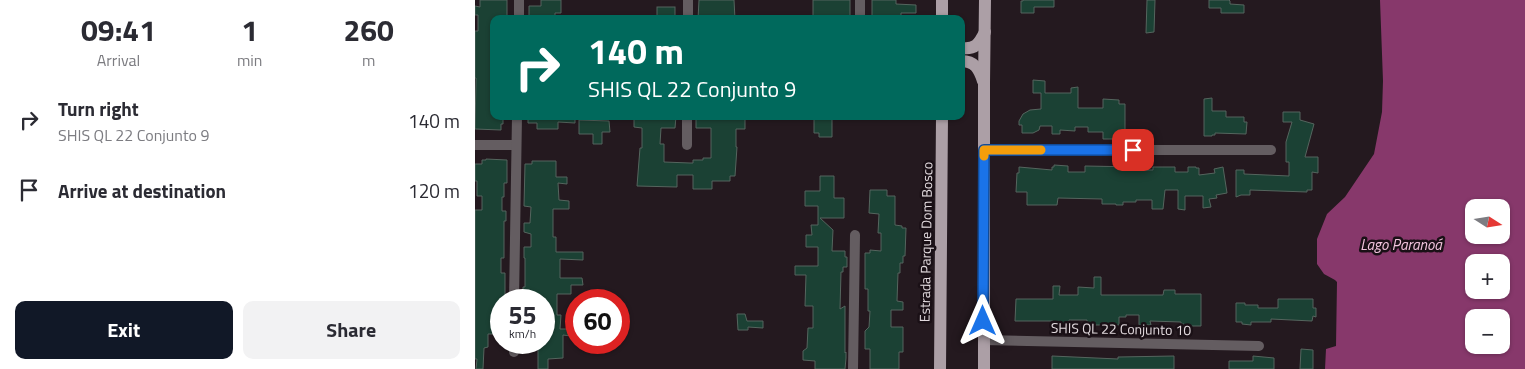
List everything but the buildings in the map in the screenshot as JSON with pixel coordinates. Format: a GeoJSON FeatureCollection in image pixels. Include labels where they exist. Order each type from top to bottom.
{"type":"FeatureCollection","features":[{"type":"Feature","properties":{"kind":"main road"},"geometry":{"type":"LineString","coordinates":[[942,15],[943,0]]}},
{"type":"Feature","properties":{"kind":"main road"},"geometry":{"type":"LineString","coordinates":[[983,369],[985,0]]}},
{"type":"Feature","properties":{"kind":"main road"},"geometry":{"type":"LineString","coordinates":[[965,48],[974,48],[979,44],[986,30]]}},
{"type":"Feature","properties":{"kind":"main road"},"geometry":{"type":"LineString","coordinates":[[965,62],[974,64],[979,69],[984,83]]}},
{"type":"Feature","properties":{"kind":"main road","name":"Estrada Parque Dom Bosco"},"geometry":{"type":"LineString","coordinates":[[940,369],[942,120]]}},
{"type":"Feature","properties":{"kind":"street"},"geometry":{"type":"LineString","coordinates":[[519,0],[519,15]]}},
{"type":"Feature","properties":{"kind":"street"},"geometry":{"type":"LineString","coordinates":[[688,0],[688,15]]}},
{"type":"Feature","properties":{"kind":"street"},"geometry":{"type":"LineString","coordinates":[[860,0],[860,15]]}},
{"type":"Feature","properties":{"kind":"street"},"geometry":{"type":"LineString","coordinates":[[514,289],[517,120]]}},
{"type":"Feature","properties":{"kind":"street"},"geometry":{"type":"LineString","coordinates":[[687,120],[687,145]]}},
{"type":"Feature","properties":{"kind":"street"},"geometry":{"type":"LineString","coordinates":[[475,145],[516,145]]}},
{"type":"Feature","properties":{"kind":"street"},"geometry":{"type":"LineString","coordinates":[[984,150],[1271,150]]}},
{"type":"Feature","properties":{"kind":"street"},"geometry":{"type":"LineString","coordinates":[[853,369],[855,236]]}},
{"type":"Feature","properties":{"kind":"street","name":"SHIS QL 22 Conjunto 10"},"geometry":{"type":"LineString","coordinates":[[983,340],[1259,346]]}},
{"type":"Feature","properties":{"kind":"water","name":"Lago Paranoá"},"geometry":{"type":"Polygon","coordinates":[[[1380,0],[1525,0],[1525,369],[1325,369],[1326,349],[1336,346],[1337,282],[1324,274],[1317,264],[1317,239],[1327,214],[1345,197],[1374,154],[1382,112],[1383,81],[1380,0]]]}},
{"type":"Feature","properties":{"kind":"slow traffic"},"geometry":{"type":"LineString","coordinates":[[984,156],[984,150],[1041,150]]}},
{"type":"Feature","properties":{"kind":"route"},"geometry":{"type":"LineString","coordinates":[[983,321],[984,150],[1133,150]]}}]}
